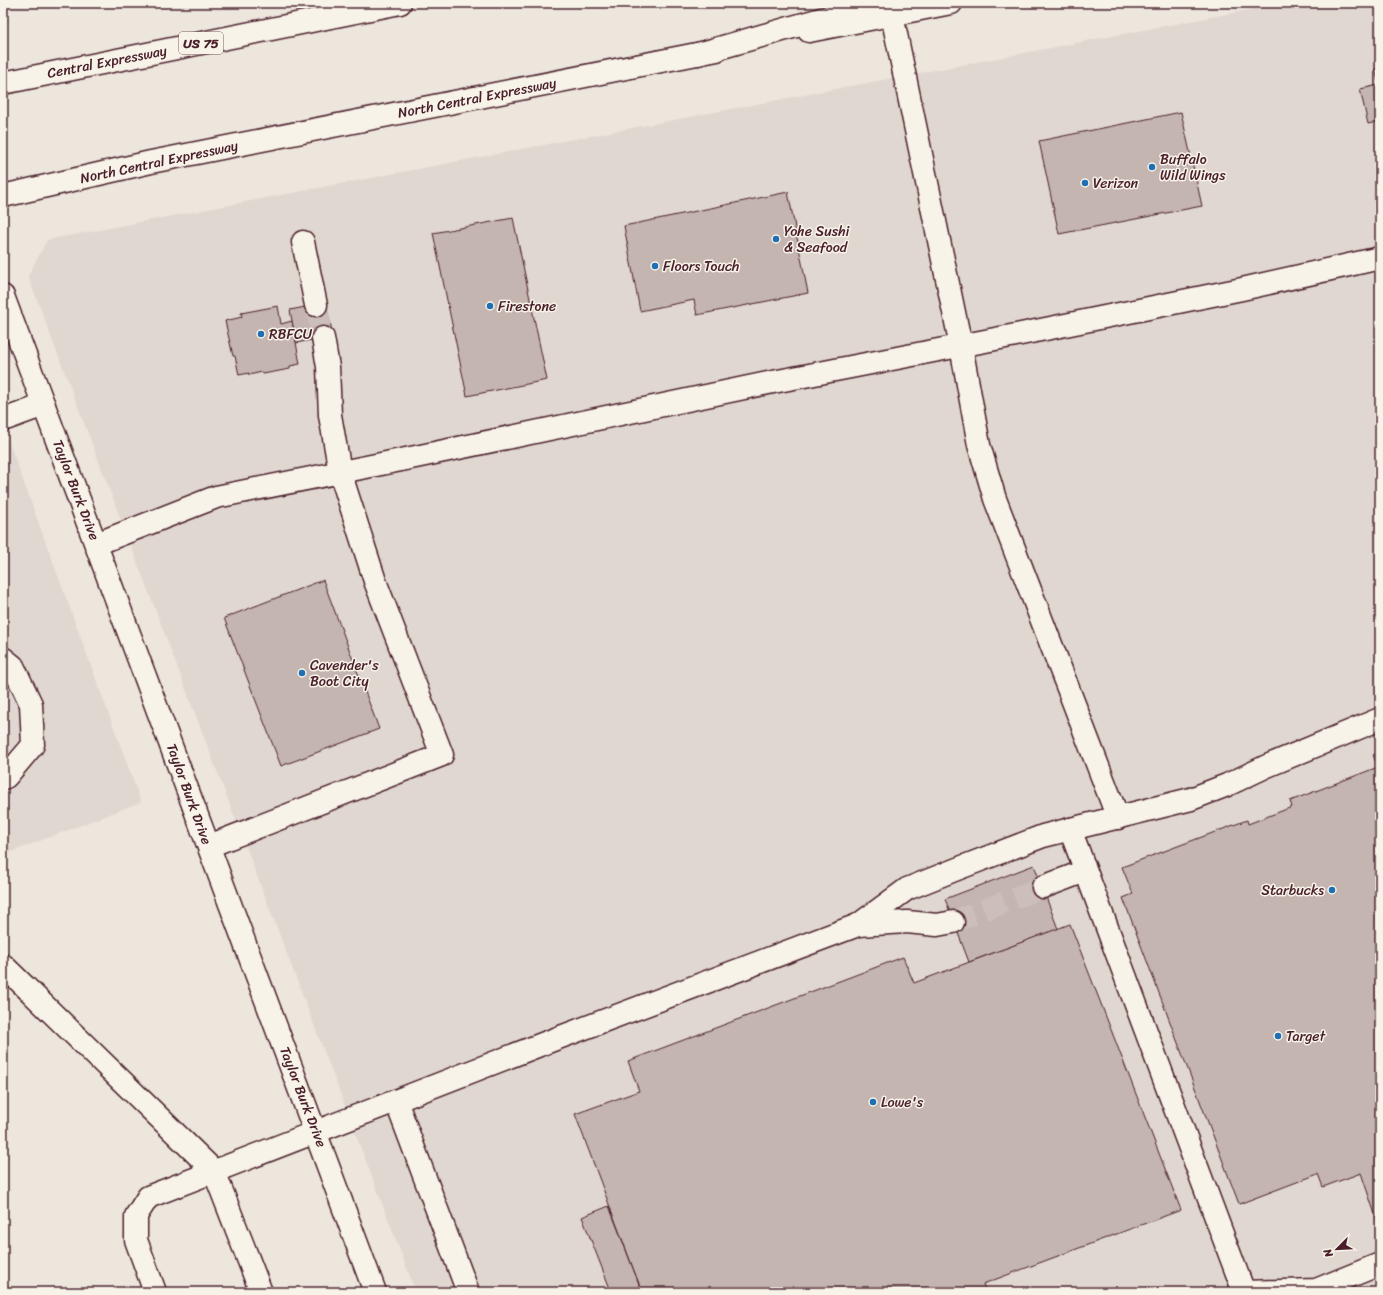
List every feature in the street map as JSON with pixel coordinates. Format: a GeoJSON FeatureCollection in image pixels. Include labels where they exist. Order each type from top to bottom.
{"type":"FeatureCollection","features":[{"type":"Feature","properties":{"kind":"main road","name":"Central Expressway"},"geometry":{"type":"LineString","coordinates":[[3,83],[400,3]]}},
{"type":"Feature","properties":{"kind":"main road"},"geometry":{"type":"LineString","coordinates":[[951,3],[884,9],[960,346],[979,445],[995,499],[1118,818]]}},
{"type":"Feature","properties":{"kind":"main road","name":"North Central Expressway"},"geometry":{"type":"LineString","coordinates":[[3,196],[151,162],[698,54],[884,9]]}},
{"type":"Feature","properties":{"kind":"main road"},"geometry":{"type":"LineString","coordinates":[[303,242],[316,305]]}},
{"type":"Feature","properties":{"kind":"main road"},"geometry":{"type":"LineString","coordinates":[[96,544],[216,497],[406,459],[773,382],[960,346],[1234,290],[1380,258]]}},
{"type":"Feature","properties":{"kind":"main road","name":"Taylor Burk Drive"},"geometry":{"type":"LineString","coordinates":[[3,296],[375,1292]]}},
{"type":"Feature","properties":{"kind":"main road"},"geometry":{"type":"LineString","coordinates":[[209,846],[442,755],[375,582],[340,472],[330,415],[328,367],[323,338]]}},
{"type":"Feature","properties":{"kind":"main road"},"geometry":{"type":"LineString","coordinates":[[3,420],[44,405]]}},
{"type":"Feature","properties":{"kind":"main road"},"geometry":{"type":"LineString","coordinates":[[3,658],[13,666],[31,704],[33,745],[6,777],[3,778]]}},
{"type":"Feature","properties":{"kind":"main road"},"geometry":{"type":"LineString","coordinates":[[155,1292],[136,1240],[136,1216],[148,1197],[550,1041],[858,925],[907,889],[1043,836],[1191,799],[1380,720]]}},
{"type":"Feature","properties":{"kind":"main road"},"geometry":{"type":"LineString","coordinates":[[1070,829],[1244,1292],[1316,1290],[1380,1264]]}},
{"type":"Feature","properties":{"kind":"main road"},"geometry":{"type":"LineString","coordinates":[[1043,887],[1085,871]]}},
{"type":"Feature","properties":{"kind":"main road"},"geometry":{"type":"LineString","coordinates":[[858,925],[907,922],[937,925],[954,922]]}},
{"type":"Feature","properties":{"kind":"main road"},"geometry":{"type":"LineString","coordinates":[[3,965],[214,1171],[261,1292]]}},
{"type":"Feature","properties":{"kind":"main road"},"geometry":{"type":"LineString","coordinates":[[396,1101],[468,1292]]}},
{"type":"Feature","properties":{"kind":"shaded area"},"geometry":{"type":"Polygon","coordinates":[[[1285,3],[1380,3],[1380,1284],[1359,1292],[416,1292],[28,276],[47,240],[1285,3]]]}},
{"type":"Feature","properties":{"kind":"shaded area"},"geometry":{"type":"Polygon","coordinates":[[[3,426],[141,802],[3,855],[3,426]]]}},
{"type":"Feature","properties":{"kind":"building"},"geometry":{"type":"Polygon","coordinates":[[[1380,68],[1380,137],[1377,122],[1368,124],[1360,89],[1379,85],[1375,69],[1380,68]]]}},
{"type":"Feature","properties":{"kind":"building"},"geometry":{"type":"Polygon","coordinates":[[[1181,112],[1202,206],[1059,234],[1039,141],[1181,112]]]}},
{"type":"Feature","properties":{"kind":"building"},"geometry":{"type":"Polygon","coordinates":[[[788,192],[808,293],[697,315],[694,300],[640,311],[624,226],[788,192]]]}},
{"type":"Feature","properties":{"kind":"building","name":"Firestone"},"geometry":{"type":"Polygon","coordinates":[[[513,218],[547,380],[467,396],[433,233],[513,218]]]}},
{"type":"Feature","properties":{"kind":"building"},"geometry":{"type":"Polygon","coordinates":[[[326,303],[333,336],[296,343],[290,310],[326,303]]]}},
{"type":"Feature","properties":{"kind":"building","name":"RBFCU"},"geometry":{"type":"Polygon","coordinates":[[[278,306],[281,324],[292,321],[300,364],[290,366],[290,369],[263,374],[262,372],[249,375],[249,373],[239,375],[225,321],[242,317],[241,313],[278,306]]]}},
{"type":"Feature","properties":{"kind":"building","name":"Cavender's Boot City"},"geometry":{"type":"Polygon","coordinates":[[[323,580],[379,729],[281,766],[224,618],[323,580]]]}},
{"type":"Feature","properties":{"kind":"building","name":"Target"},"geometry":{"type":"Polygon","coordinates":[[[1380,752],[1379,1226],[1361,1173],[1323,1187],[1318,1174],[1239,1204],[1123,898],[1133,894],[1122,867],[1247,820],[1248,824],[1292,807],[1290,801],[1378,767],[1373,755],[1380,752]]]}},
{"type":"Feature","properties":{"kind":"building"},"geometry":{"type":"Polygon","coordinates":[[[1034,865],[1058,929],[969,962],[945,899],[1034,865]]]}},
{"type":"Feature","properties":{"kind":"building","name":"Lowe's"},"geometry":{"type":"Polygon","coordinates":[[[1070,924],[1181,1210],[983,1284],[986,1292],[642,1292],[575,1114],[639,1091],[628,1061],[903,957],[914,983],[1070,924]]]}},
{"type":"Feature","properties":{"kind":"building"},"geometry":{"type":"Polygon","coordinates":[[[609,1206],[642,1292],[609,1292],[611,1291],[582,1217],[609,1206]]]}},
{"type":"Feature","properties":{"kind":"tunnel"},"geometry":{"type":"LineString","coordinates":[[316,305],[323,338]]}},
{"type":"Feature","properties":{"kind":"tunnel"},"geometry":{"type":"LineString","coordinates":[[953,922],[1043,887]]}},
{"type":"Feature","properties":{"kind":"place","name":"Buffalo Wild Wings"},"geometry":{"type":"Point","coordinates":[1152,167]}},
{"type":"Feature","properties":{"kind":"place","name":"Verizon"},"geometry":{"type":"Point","coordinates":[1085,183]}},
{"type":"Feature","properties":{"kind":"place","name":"Yohe Sushi & Seafood"},"geometry":{"type":"Point","coordinates":[776,239]}},
{"type":"Feature","properties":{"kind":"place","name":"Floors Touch"},"geometry":{"type":"Point","coordinates":[655,266]}},
{"type":"Feature","properties":{"kind":"place","name":"Firestone"},"geometry":{"type":"Point","coordinates":[490,306]}},
{"type":"Feature","properties":{"kind":"place","name":"RBFCU"},"geometry":{"type":"Point","coordinates":[261,334]}},
{"type":"Feature","properties":{"kind":"place","name":"Cavender's Boot City"},"geometry":{"type":"Point","coordinates":[302,673]}},
{"type":"Feature","properties":{"kind":"place","name":"Starbucks"},"geometry":{"type":"Point","coordinates":[1332,890]}},
{"type":"Feature","properties":{"kind":"place","name":"Target"},"geometry":{"type":"Point","coordinates":[1278,1036]}},
{"type":"Feature","properties":{"kind":"place","name":"Lowe's"},"geometry":{"type":"Point","coordinates":[873,1102]}}]}
